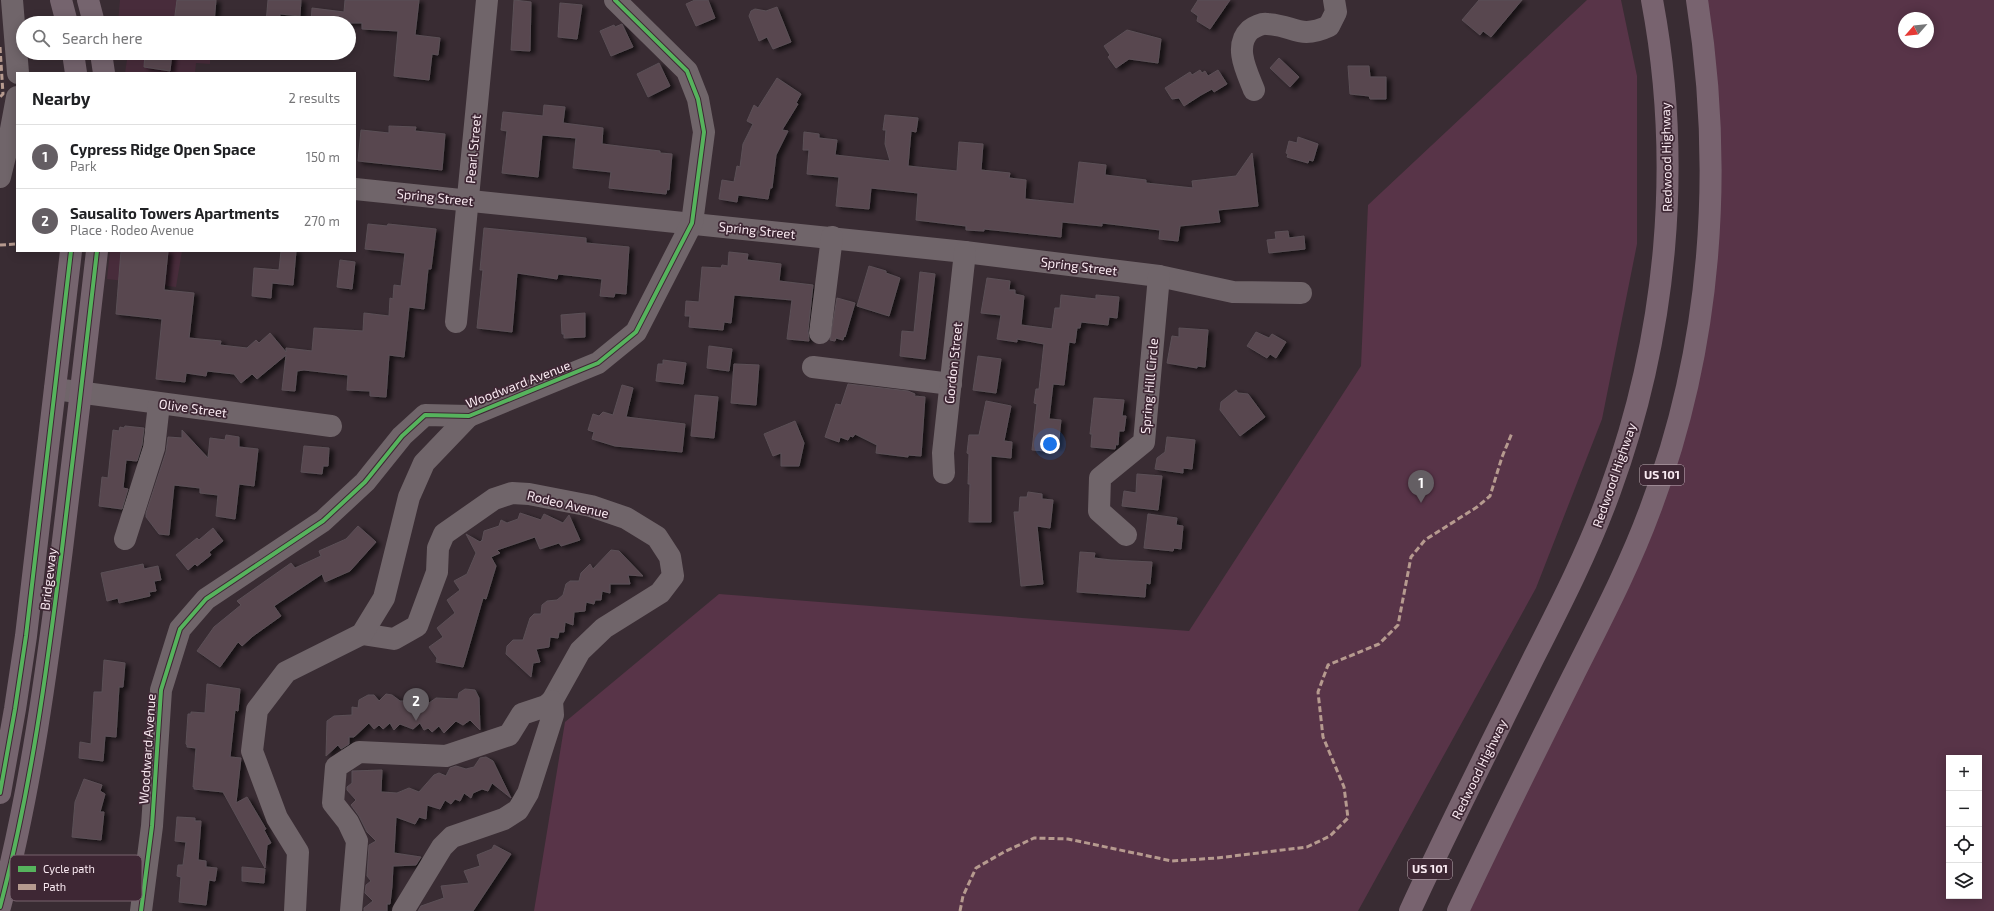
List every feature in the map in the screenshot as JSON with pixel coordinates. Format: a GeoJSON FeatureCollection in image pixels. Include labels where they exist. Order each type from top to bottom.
{"type":"FeatureCollection","features":[{"type":"Feature","properties":{"kind":"highway","name":"Redwood Highway"},"geometry":{"type":"LineString","coordinates":[[1410,911],[1582,560],[1610,491],[1633,420],[1657,312],[1665,238],[1667,201],[1665,89],[1661,52],[1652,0]]}},
{"type":"Feature","properties":{"kind":"highway","name":"US 101"},"geometry":{"type":"LineString","coordinates":[[1458,911],[1606,610],[1637,542],[1663,473],[1684,402],[1704,292],[1711,218],[1710,106],[1697,0]]}},
{"type":"Feature","properties":{"kind":"highway"},"geometry":{"type":"LineString","coordinates":[[1394,911],[1450,827]]}},
{"type":"Feature","properties":{"kind":"main road"},"geometry":{"type":"LineString","coordinates":[[61,0],[65,16]]}},
{"type":"Feature","properties":{"kind":"main road"},"geometry":{"type":"LineString","coordinates":[[88,0],[92,16]]}},
{"type":"Feature","properties":{"kind":"main road"},"geometry":{"type":"LineString","coordinates":[[74,60],[76,72]]}},
{"type":"Feature","properties":{"kind":"main road"},"geometry":{"type":"LineString","coordinates":[[102,60],[104,72]]}},
{"type":"Feature","properties":{"kind":"main road","name":"Bridgeway"},"geometry":{"type":"LineString","coordinates":[[0,793],[26,636],[71,252]]}},
{"type":"Feature","properties":{"kind":"main road","name":"Bridgeway"},"geometry":{"type":"LineString","coordinates":[[12,855],[22,810],[42,700],[81,393],[97,252]]}},
{"type":"Feature","properties":{"kind":"main road","name":"Bridgeway"},"geometry":{"type":"LineString","coordinates":[[0,907],[10,863]]}},
{"type":"Feature","properties":{"kind":"street"},"geometry":{"type":"LineString","coordinates":[[12,0],[16,49]]}},
{"type":"Feature","properties":{"kind":"street","name":"Pearl Street"},"geometry":{"type":"LineString","coordinates":[[456,322],[486,0]]}},
{"type":"Feature","properties":{"kind":"street"},"geometry":{"type":"LineString","coordinates":[[1254,90],[1242,54],[1242,41],[1247,34],[1253,28],[1267,24],[1301,32],[1316,33],[1329,26],[1336,12],[1334,0]]}},
{"type":"Feature","properties":{"kind":"street","name":"Woodward Avenue"},"geometry":{"type":"LineString","coordinates":[[141,911],[152,826],[161,690],[180,629],[206,599],[323,521],[365,482],[402,436],[425,415],[469,416],[598,363],[636,332],[692,223],[704,132],[698,99],[687,71],[620,4]]}},
{"type":"Feature","properties":{"kind":"street"},"geometry":{"type":"LineString","coordinates":[[17,60],[18,72]]}},
{"type":"Feature","properties":{"kind":"street"},"geometry":{"type":"LineString","coordinates":[[0,177],[5,139],[16,100]]}},
{"type":"Feature","properties":{"kind":"street","name":"Spring Street"},"geometry":{"type":"LineString","coordinates":[[356,189],[832,237],[965,252],[1159,276],[1233,292],[1301,293]]}},
{"type":"Feature","properties":{"kind":"street"},"geometry":{"type":"LineString","coordinates":[[820,333],[832,237]]}},
{"type":"Feature","properties":{"kind":"street","name":"Gordon Street"},"geometry":{"type":"LineString","coordinates":[[944,473],[943,453],[965,252]]}},
{"type":"Feature","properties":{"kind":"street","name":"Spring Hill Circle"},"geometry":{"type":"LineString","coordinates":[[1126,535],[1099,512],[1100,478],[1144,442],[1159,276]]}},
{"type":"Feature","properties":{"kind":"street"},"geometry":{"type":"LineString","coordinates":[[813,367],[951,384]]}},
{"type":"Feature","properties":{"kind":"street","name":"Olive Street"},"geometry":{"type":"LineString","coordinates":[[55,389],[331,426]]}},
{"type":"Feature","properties":{"kind":"street"},"geometry":{"type":"LineString","coordinates":[[125,539],[154,448],[159,404]]}},
{"type":"Feature","properties":{"kind":"street"},"geometry":{"type":"LineString","coordinates":[[295,911],[298,852],[277,818],[252,750],[257,710],[286,672],[362,634],[384,598],[408,497],[424,463],[469,416]]}},
{"type":"Feature","properties":{"kind":"street","name":"Rodeo Avenue"},"geometry":{"type":"LineString","coordinates":[[362,634],[394,640],[417,626],[437,572],[438,548],[444,534],[494,499],[512,493],[529,494],[591,506],[626,518],[657,537],[670,557],[673,576],[660,593],[604,628],[580,651],[552,701],[553,715],[528,793],[518,810],[504,818],[452,837],[442,847],[403,911]]}},
{"type":"Feature","properties":{"kind":"street"},"geometry":{"type":"LineString","coordinates":[[351,911],[357,841],[348,822],[334,803],[336,767],[359,752],[446,756],[509,735],[522,714],[546,706],[552,701]]}},
{"type":"Feature","properties":{"kind":"shaded area"},"geometry":{"type":"Polygon","coordinates":[[[120,0],[216,0],[215,16],[119,16],[120,0]]]}},
{"type":"Feature","properties":{"kind":"shaded area"},"geometry":{"type":"Polygon","coordinates":[[[1587,0],[1621,0],[1637,76],[1637,244],[1602,419],[1536,588],[1358,911],[534,911],[565,722],[719,594],[1189,631],[1361,366],[1368,205],[1587,0]]]}},
{"type":"Feature","properties":{"kind":"shaded area"},"geometry":{"type":"Polygon","coordinates":[[[1697,0],[1994,0],[1994,911],[1458,911],[1637,542],[1704,293],[1697,0]]]}},
{"type":"Feature","properties":{"kind":"shaded area"},"geometry":{"type":"Polygon","coordinates":[[[127,60],[210,60],[210,64],[196,63],[195,72],[125,72],[127,60]]]}},
{"type":"Feature","properties":{"kind":"shaded area"},"geometry":{"type":"Polygon","coordinates":[[[110,252],[182,252],[176,287],[107,279],[110,252]]]}},
{"type":"Feature","properties":{"kind":"building"},"geometry":{"type":"Polygon","coordinates":[[[177,0],[216,0],[215,16],[175,16],[177,0]]]}},
{"type":"Feature","properties":{"kind":"building"},"geometry":{"type":"Polygon","coordinates":[[[268,0],[301,0],[300,16],[280,14],[280,16],[267,16],[268,0]]]}},
{"type":"Feature","properties":{"kind":"building"},"geometry":{"type":"Polygon","coordinates":[[[345,0],[419,0],[415,35],[440,38],[438,55],[432,54],[429,80],[394,76],[398,31],[362,29],[362,23],[356,23],[356,16],[311,16],[312,8],[344,12],[345,0]]]}},
{"type":"Feature","properties":{"kind":"building"},"geometry":{"type":"Polygon","coordinates":[[[514,0],[531,2],[530,51],[511,50],[514,0]]]}},
{"type":"Feature","properties":{"kind":"building"},"geometry":{"type":"Polygon","coordinates":[[[695,0],[708,0],[715,18],[696,26],[686,4],[695,0]]]}},
{"type":"Feature","properties":{"kind":"building"},"geometry":{"type":"Polygon","coordinates":[[[1198,0],[1230,0],[1210,29],[1197,21],[1198,16],[1191,11],[1198,0]]]}},
{"type":"Feature","properties":{"kind":"building"},"geometry":{"type":"Polygon","coordinates":[[[1479,0],[1522,0],[1491,37],[1483,31],[1480,35],[1462,20],[1479,0]]]}},
{"type":"Feature","properties":{"kind":"building"},"geometry":{"type":"Polygon","coordinates":[[[560,3],[582,5],[577,39],[558,37],[560,3]]]}},
{"type":"Feature","properties":{"kind":"building"},"geometry":{"type":"Polygon","coordinates":[[[777,7],[791,42],[773,49],[767,37],[759,41],[749,16],[751,11],[755,9],[766,11],[777,7]]]}},
{"type":"Feature","properties":{"kind":"building"},"geometry":{"type":"Polygon","coordinates":[[[622,24],[633,47],[611,56],[600,31],[614,25],[615,27],[622,24]]]}},
{"type":"Feature","properties":{"kind":"building"},"geometry":{"type":"Polygon","coordinates":[[[1127,30],[1161,39],[1158,63],[1129,59],[1116,68],[1108,57],[1110,55],[1104,46],[1127,30]]]}},
{"type":"Feature","properties":{"kind":"building"},"geometry":{"type":"Polygon","coordinates":[[[1279,58],[1299,77],[1290,87],[1270,68],[1279,58]]]}},
{"type":"Feature","properties":{"kind":"building"},"geometry":{"type":"Polygon","coordinates":[[[144,60],[171,60],[170,71],[144,67],[144,60]]]}},
{"type":"Feature","properties":{"kind":"building"},"geometry":{"type":"Polygon","coordinates":[[[659,63],[670,86],[648,97],[637,74],[659,63]]]}},
{"type":"Feature","properties":{"kind":"building"},"geometry":{"type":"Polygon","coordinates":[[[1348,66],[1369,66],[1370,77],[1386,77],[1386,99],[1370,99],[1369,96],[1350,94],[1348,66]]]}},
{"type":"Feature","properties":{"kind":"building"},"geometry":{"type":"Polygon","coordinates":[[[1200,70],[1202,73],[1205,71],[1208,76],[1218,70],[1227,84],[1214,92],[1212,89],[1184,106],[1179,98],[1172,99],[1165,88],[1190,72],[1192,75],[1200,70]]]}},
{"type":"Feature","properties":{"kind":"building"},"geometry":{"type":"Polygon","coordinates":[[[777,78],[801,94],[796,103],[798,104],[782,130],[788,131],[776,155],[772,188],[770,188],[768,199],[738,195],[737,202],[719,199],[722,180],[734,182],[737,166],[740,167],[743,144],[753,124],[747,121],[754,105],[758,108],[777,78]]]}},
{"type":"Feature","properties":{"kind":"building"},"geometry":{"type":"Polygon","coordinates":[[[544,105],[565,107],[563,123],[603,128],[602,144],[660,151],[660,153],[672,154],[669,190],[667,189],[666,194],[609,188],[611,172],[573,168],[576,138],[542,135],[538,177],[502,173],[507,131],[501,130],[503,112],[543,116],[544,105]]]}},
{"type":"Feature","properties":{"kind":"building"},"geometry":{"type":"Polygon","coordinates":[[[885,115],[918,118],[916,132],[911,131],[908,166],[957,171],[959,142],[983,144],[981,170],[1010,173],[1009,178],[1026,180],[1025,199],[1074,204],[1079,162],[1106,165],[1105,175],[1146,180],[1146,183],[1193,188],[1192,181],[1236,176],[1252,153],[1258,206],[1218,210],[1220,222],[1180,226],[1178,241],[1159,239],[1160,230],[1102,223],[1102,226],[1062,222],[1061,237],[984,229],[984,231],[966,230],[966,226],[916,220],[918,193],[871,188],[869,209],[836,206],[839,177],[807,174],[809,150],[803,150],[804,132],[819,134],[819,138],[837,140],[835,155],[890,161],[885,144],[886,130],[883,130],[885,115]]]}},
{"type":"Feature","properties":{"kind":"building"},"geometry":{"type":"Polygon","coordinates":[[[389,126],[416,127],[415,131],[445,134],[442,170],[358,161],[361,130],[389,133],[389,126]]]}},
{"type":"Feature","properties":{"kind":"building"},"geometry":{"type":"Polygon","coordinates":[[[1298,137],[1318,144],[1313,161],[1309,160],[1308,163],[1287,157],[1288,154],[1286,153],[1289,141],[1297,143],[1298,137]]]}},
{"type":"Feature","properties":{"kind":"building"},"geometry":{"type":"Polygon","coordinates":[[[368,224],[387,226],[388,224],[436,229],[431,269],[428,269],[424,309],[409,307],[404,357],[389,355],[386,397],[370,396],[370,391],[347,390],[348,375],[304,370],[297,371],[295,391],[282,390],[286,355],[257,379],[252,374],[241,383],[234,374],[207,371],[206,376],[186,373],[185,382],[156,379],[162,319],[116,314],[121,252],[168,252],[164,290],[194,293],[189,338],[221,341],[220,345],[247,348],[256,340],[259,343],[270,333],[286,352],[286,348],[312,351],[314,328],[363,331],[364,313],[389,316],[390,298],[393,299],[394,285],[401,286],[405,253],[365,249],[368,224]]]}},
{"type":"Feature","properties":{"kind":"building"},"geometry":{"type":"Polygon","coordinates":[[[484,228],[586,238],[586,243],[629,247],[626,294],[615,293],[614,297],[600,296],[602,279],[558,274],[557,279],[517,273],[512,332],[477,328],[483,270],[480,270],[484,228]]]}},
{"type":"Feature","properties":{"kind":"building"},"geometry":{"type":"Polygon","coordinates":[[[1288,231],[1289,238],[1304,236],[1305,249],[1269,253],[1267,240],[1276,239],[1275,232],[1288,231]]]}},
{"type":"Feature","properties":{"kind":"building"},"geometry":{"type":"Polygon","coordinates":[[[281,252],[296,252],[293,285],[272,283],[271,298],[252,296],[254,268],[279,270],[281,252]]]}},
{"type":"Feature","properties":{"kind":"building"},"geometry":{"type":"Polygon","coordinates":[[[729,252],[748,254],[747,260],[781,264],[779,281],[813,285],[808,331],[809,341],[787,339],[792,300],[734,295],[731,323],[724,322],[723,330],[689,327],[690,316],[685,316],[686,301],[699,302],[702,267],[721,268],[722,265],[728,266],[729,252]]]}},
{"type":"Feature","properties":{"kind":"building"},"geometry":{"type":"Polygon","coordinates":[[[340,260],[355,262],[352,289],[337,287],[340,260]]]}},
{"type":"Feature","properties":{"kind":"building"},"geometry":{"type":"Polygon","coordinates":[[[869,266],[886,271],[886,273],[900,278],[889,316],[857,306],[869,266]]]}},
{"type":"Feature","properties":{"kind":"building"},"geometry":{"type":"Polygon","coordinates":[[[920,272],[935,274],[925,359],[900,356],[902,331],[914,332],[920,272]]]}},
{"type":"Feature","properties":{"kind":"building"},"geometry":{"type":"Polygon","coordinates":[[[987,278],[1010,281],[1009,290],[1015,290],[1015,294],[1024,296],[1021,325],[1052,329],[1055,308],[1060,308],[1061,295],[1096,299],[1096,295],[1119,297],[1117,318],[1109,317],[1108,325],[1081,322],[1080,328],[1077,328],[1075,343],[1069,342],[1064,385],[1053,384],[1049,419],[1061,420],[1058,447],[1047,446],[1047,451],[1032,450],[1037,404],[1034,403],[1036,389],[1039,389],[1044,344],[1017,339],[1017,342],[997,339],[1001,315],[981,313],[987,278]]]}},
{"type":"Feature","properties":{"kind":"building"},"geometry":{"type":"Polygon","coordinates":[[[837,298],[855,303],[845,337],[844,336],[843,340],[836,338],[835,341],[830,340],[837,298]]]}},
{"type":"Feature","properties":{"kind":"building"},"geometry":{"type":"Polygon","coordinates":[[[585,313],[585,337],[564,338],[564,334],[562,334],[561,315],[585,313]]]}},
{"type":"Feature","properties":{"kind":"building"},"geometry":{"type":"Polygon","coordinates":[[[1179,328],[1208,330],[1205,367],[1197,366],[1197,368],[1167,363],[1172,336],[1179,337],[1179,328]]]}},
{"type":"Feature","properties":{"kind":"building"},"geometry":{"type":"Polygon","coordinates":[[[1256,332],[1269,338],[1272,334],[1286,342],[1276,358],[1270,354],[1267,358],[1247,346],[1256,332]]]}},
{"type":"Feature","properties":{"kind":"building"},"geometry":{"type":"Polygon","coordinates":[[[709,346],[732,349],[729,371],[707,368],[709,346]]]}},
{"type":"Feature","properties":{"kind":"building"},"geometry":{"type":"Polygon","coordinates":[[[978,356],[1001,359],[996,393],[973,390],[978,356]]]}},
{"type":"Feature","properties":{"kind":"building"},"geometry":{"type":"Polygon","coordinates":[[[663,360],[686,363],[683,384],[656,381],[658,364],[663,364],[663,360]]]}},
{"type":"Feature","properties":{"kind":"building"},"geometry":{"type":"Polygon","coordinates":[[[734,364],[759,365],[756,405],[731,403],[734,364]]]}},
{"type":"Feature","properties":{"kind":"building"},"geometry":{"type":"Polygon","coordinates":[[[848,384],[908,391],[915,394],[914,396],[925,397],[921,456],[908,455],[908,457],[876,453],[877,445],[855,434],[853,437],[850,436],[848,440],[840,437],[839,442],[825,437],[836,404],[841,405],[848,384]]]}},
{"type":"Feature","properties":{"kind":"building"},"geometry":{"type":"Polygon","coordinates":[[[622,385],[633,388],[626,417],[685,424],[682,452],[615,446],[592,439],[594,432],[588,430],[593,414],[599,416],[603,412],[613,415],[622,385]]]}},
{"type":"Feature","properties":{"kind":"building"},"geometry":{"type":"Polygon","coordinates":[[[1236,390],[1238,393],[1248,394],[1265,417],[1240,436],[1220,410],[1221,402],[1236,390]]]}},
{"type":"Feature","properties":{"kind":"building"},"geometry":{"type":"Polygon","coordinates":[[[695,395],[718,397],[714,438],[691,436],[695,395]]]}},
{"type":"Feature","properties":{"kind":"building"},"geometry":{"type":"Polygon","coordinates":[[[1094,398],[1124,400],[1122,416],[1126,416],[1124,431],[1119,431],[1118,445],[1116,444],[1115,449],[1091,447],[1092,434],[1090,434],[1094,398]]]}},
{"type":"Feature","properties":{"kind":"building"},"geometry":{"type":"Polygon","coordinates":[[[986,401],[1011,406],[1004,441],[1012,442],[1011,458],[991,456],[991,522],[969,522],[970,484],[968,484],[969,454],[967,453],[969,435],[979,435],[986,401]]]}},
{"type":"Feature","properties":{"kind":"building"},"geometry":{"type":"Polygon","coordinates":[[[795,421],[804,443],[799,466],[781,466],[781,453],[773,456],[764,434],[795,421]]]}},
{"type":"Feature","properties":{"kind":"building"},"geometry":{"type":"Polygon","coordinates":[[[125,426],[144,428],[142,445],[137,461],[126,460],[123,488],[128,489],[122,509],[99,506],[102,477],[108,478],[113,430],[119,431],[120,427],[124,428],[125,426]]]}},
{"type":"Feature","properties":{"kind":"building"},"geometry":{"type":"Polygon","coordinates":[[[182,430],[208,458],[210,438],[225,440],[226,435],[239,437],[239,447],[258,449],[254,486],[239,484],[235,519],[216,516],[218,495],[200,493],[200,488],[174,485],[169,535],[159,534],[146,517],[146,513],[166,452],[168,437],[182,438],[182,430]]]}},
{"type":"Feature","properties":{"kind":"building"},"geometry":{"type":"Polygon","coordinates":[[[1167,437],[1195,440],[1192,469],[1183,468],[1183,473],[1155,469],[1157,458],[1165,452],[1167,437]]]}},
{"type":"Feature","properties":{"kind":"building"},"geometry":{"type":"Polygon","coordinates":[[[304,446],[329,448],[328,466],[323,466],[322,474],[301,472],[304,446]]]}},
{"type":"Feature","properties":{"kind":"building"},"geometry":{"type":"Polygon","coordinates":[[[1137,474],[1162,476],[1158,510],[1122,506],[1124,491],[1136,493],[1137,474]]]}},
{"type":"Feature","properties":{"kind":"building"},"geometry":{"type":"Polygon","coordinates":[[[1028,492],[1042,494],[1042,499],[1053,500],[1050,528],[1037,526],[1043,584],[1021,586],[1014,512],[1019,512],[1020,497],[1027,497],[1028,492]]]}},
{"type":"Feature","properties":{"kind":"building"},"geometry":{"type":"Polygon","coordinates":[[[520,513],[541,520],[544,514],[563,523],[569,515],[580,540],[561,546],[559,543],[540,549],[535,537],[497,550],[500,553],[491,557],[496,566],[486,599],[483,598],[463,667],[436,662],[437,658],[429,647],[443,637],[437,628],[455,613],[447,600],[460,590],[454,581],[467,574],[476,553],[466,534],[480,542],[482,541],[484,531],[499,526],[501,520],[507,523],[518,519],[520,513]]]}},
{"type":"Feature","properties":{"kind":"building"},"geometry":{"type":"Polygon","coordinates":[[[1148,514],[1177,518],[1176,525],[1183,526],[1181,549],[1174,548],[1173,551],[1144,548],[1148,514]]]}},
{"type":"Feature","properties":{"kind":"building"},"geometry":{"type":"Polygon","coordinates":[[[358,526],[376,542],[350,571],[325,582],[322,574],[274,606],[281,616],[253,636],[242,646],[238,642],[220,667],[197,651],[214,627],[241,605],[237,601],[291,563],[295,568],[321,556],[319,551],[346,539],[358,526]]]}},
{"type":"Feature","properties":{"kind":"building"},"geometry":{"type":"Polygon","coordinates":[[[213,528],[223,541],[209,552],[211,555],[197,566],[195,564],[188,570],[176,555],[197,538],[199,540],[213,528]]]}},
{"type":"Feature","properties":{"kind":"building"},"geometry":{"type":"Polygon","coordinates":[[[611,550],[619,551],[643,576],[628,575],[630,584],[610,584],[610,593],[602,591],[601,600],[595,600],[594,604],[586,602],[585,611],[574,612],[573,625],[565,622],[564,632],[559,632],[558,638],[550,637],[549,647],[536,649],[540,662],[533,663],[531,677],[506,654],[507,646],[513,640],[523,640],[530,618],[534,614],[541,614],[542,605],[547,601],[557,600],[563,595],[566,584],[570,581],[579,581],[581,573],[590,564],[593,569],[611,550]]]}},
{"type":"Feature","properties":{"kind":"building"},"geometry":{"type":"Polygon","coordinates":[[[1080,552],[1095,553],[1094,558],[1152,562],[1150,584],[1146,583],[1145,597],[1077,592],[1080,552]]]}},
{"type":"Feature","properties":{"kind":"building"},"geometry":{"type":"Polygon","coordinates":[[[143,564],[144,569],[158,566],[161,580],[154,581],[156,591],[149,592],[150,596],[119,603],[118,598],[107,601],[101,573],[143,564]]]}},
{"type":"Feature","properties":{"kind":"building"},"geometry":{"type":"Polygon","coordinates":[[[104,660],[125,663],[123,687],[119,687],[116,737],[105,736],[103,761],[79,758],[80,742],[91,744],[94,692],[102,692],[104,660]]]}},
{"type":"Feature","properties":{"kind":"building"},"geometry":{"type":"Polygon","coordinates":[[[207,684],[240,689],[238,711],[235,710],[230,757],[241,758],[236,803],[247,797],[266,829],[264,830],[271,843],[267,845],[265,868],[223,792],[194,789],[193,787],[196,748],[187,747],[186,744],[188,714],[191,714],[191,712],[205,713],[207,684]]]}},
{"type":"Feature","properties":{"kind":"building"},"geometry":{"type":"Polygon","coordinates":[[[465,689],[475,690],[479,698],[480,730],[470,720],[463,725],[456,721],[444,733],[439,726],[432,732],[428,728],[424,730],[420,723],[413,729],[400,724],[394,730],[390,723],[383,729],[379,725],[374,729],[369,723],[354,737],[349,737],[349,744],[341,749],[338,745],[326,756],[327,721],[334,716],[352,715],[352,707],[358,708],[359,700],[368,695],[374,695],[379,701],[386,694],[392,695],[400,701],[408,701],[417,696],[423,696],[429,703],[436,698],[458,699],[459,693],[465,689]]]}},
{"type":"Feature","properties":{"kind":"building"},"geometry":{"type":"Polygon","coordinates":[[[486,757],[493,761],[511,798],[492,783],[488,791],[482,789],[473,793],[471,798],[464,793],[460,801],[455,799],[451,804],[445,800],[440,809],[427,805],[426,819],[419,817],[415,824],[396,817],[394,853],[421,857],[416,865],[393,866],[390,904],[387,904],[387,911],[364,911],[364,908],[373,901],[365,893],[366,885],[371,881],[367,876],[369,845],[376,841],[367,832],[359,816],[351,805],[356,800],[347,790],[347,787],[352,783],[352,771],[382,770],[381,792],[397,793],[409,788],[419,792],[434,775],[439,773],[446,776],[450,768],[456,766],[466,769],[474,767],[480,758],[486,757]]]}},
{"type":"Feature","properties":{"kind":"building"},"geometry":{"type":"Polygon","coordinates":[[[84,779],[102,785],[100,791],[105,794],[100,812],[104,812],[101,840],[72,837],[75,802],[84,779]]]}},
{"type":"Feature","properties":{"kind":"building"},"geometry":{"type":"Polygon","coordinates":[[[177,817],[195,818],[195,821],[201,821],[198,860],[206,861],[206,867],[217,868],[215,881],[209,880],[206,905],[179,902],[181,877],[177,876],[178,865],[183,865],[186,842],[175,841],[177,817]]]}},
{"type":"Feature","properties":{"kind":"building"},"geometry":{"type":"Polygon","coordinates":[[[494,845],[511,854],[473,911],[418,911],[421,906],[444,898],[441,886],[469,883],[464,871],[480,866],[477,855],[492,849],[494,845]]]}},
{"type":"Feature","properties":{"kind":"building"},"geometry":{"type":"Polygon","coordinates":[[[242,867],[265,869],[264,883],[242,881],[242,867]]]}},
{"type":"Feature","properties":{"kind":"marked path"},"geometry":{"type":"LineString","coordinates":[[0,47],[3,94],[0,97]]}},
{"type":"Feature","properties":{"kind":"marked path"},"geometry":{"type":"LineString","coordinates":[[0,245],[16,244]]}},
{"type":"Feature","properties":{"kind":"marked path"},"geometry":{"type":"LineString","coordinates":[[960,911],[963,896],[976,868],[1004,852],[1034,838],[1068,839],[1172,861],[1217,858],[1307,847],[1330,836],[1348,818],[1344,787],[1323,737],[1318,692],[1328,665],[1379,644],[1398,625],[1411,557],[1425,540],[1477,507],[1490,496],[1502,457],[1512,433]]}},
{"type":"Feature","properties":{"kind":"cycle path"},"geometry":{"type":"LineString","coordinates":[[141,911],[152,826],[161,690],[180,629],[206,599],[323,521],[365,482],[402,436],[425,415],[469,416],[598,363],[636,332],[692,223],[704,132],[698,99],[687,71],[615,0]]}},
{"type":"Feature","properties":{"kind":"cycle path"},"geometry":{"type":"LineString","coordinates":[[0,793],[26,636],[71,252]]}},
{"type":"Feature","properties":{"kind":"cycle path"},"geometry":{"type":"LineString","coordinates":[[13,855],[21,819],[44,684],[62,549],[97,252]]}},
{"type":"Feature","properties":{"kind":"cycle path"},"geometry":{"type":"LineString","coordinates":[[0,907],[10,867]]}},
{"type":"Feature","properties":{"kind":"place","name":"Cypress Ridge Open Space"},"geometry":{"type":"Point","coordinates":[1421,503]}},
{"type":"Feature","properties":{"kind":"place","name":"Sausalito Towers Apartments"},"geometry":{"type":"Point","coordinates":[416,721]}}]}
